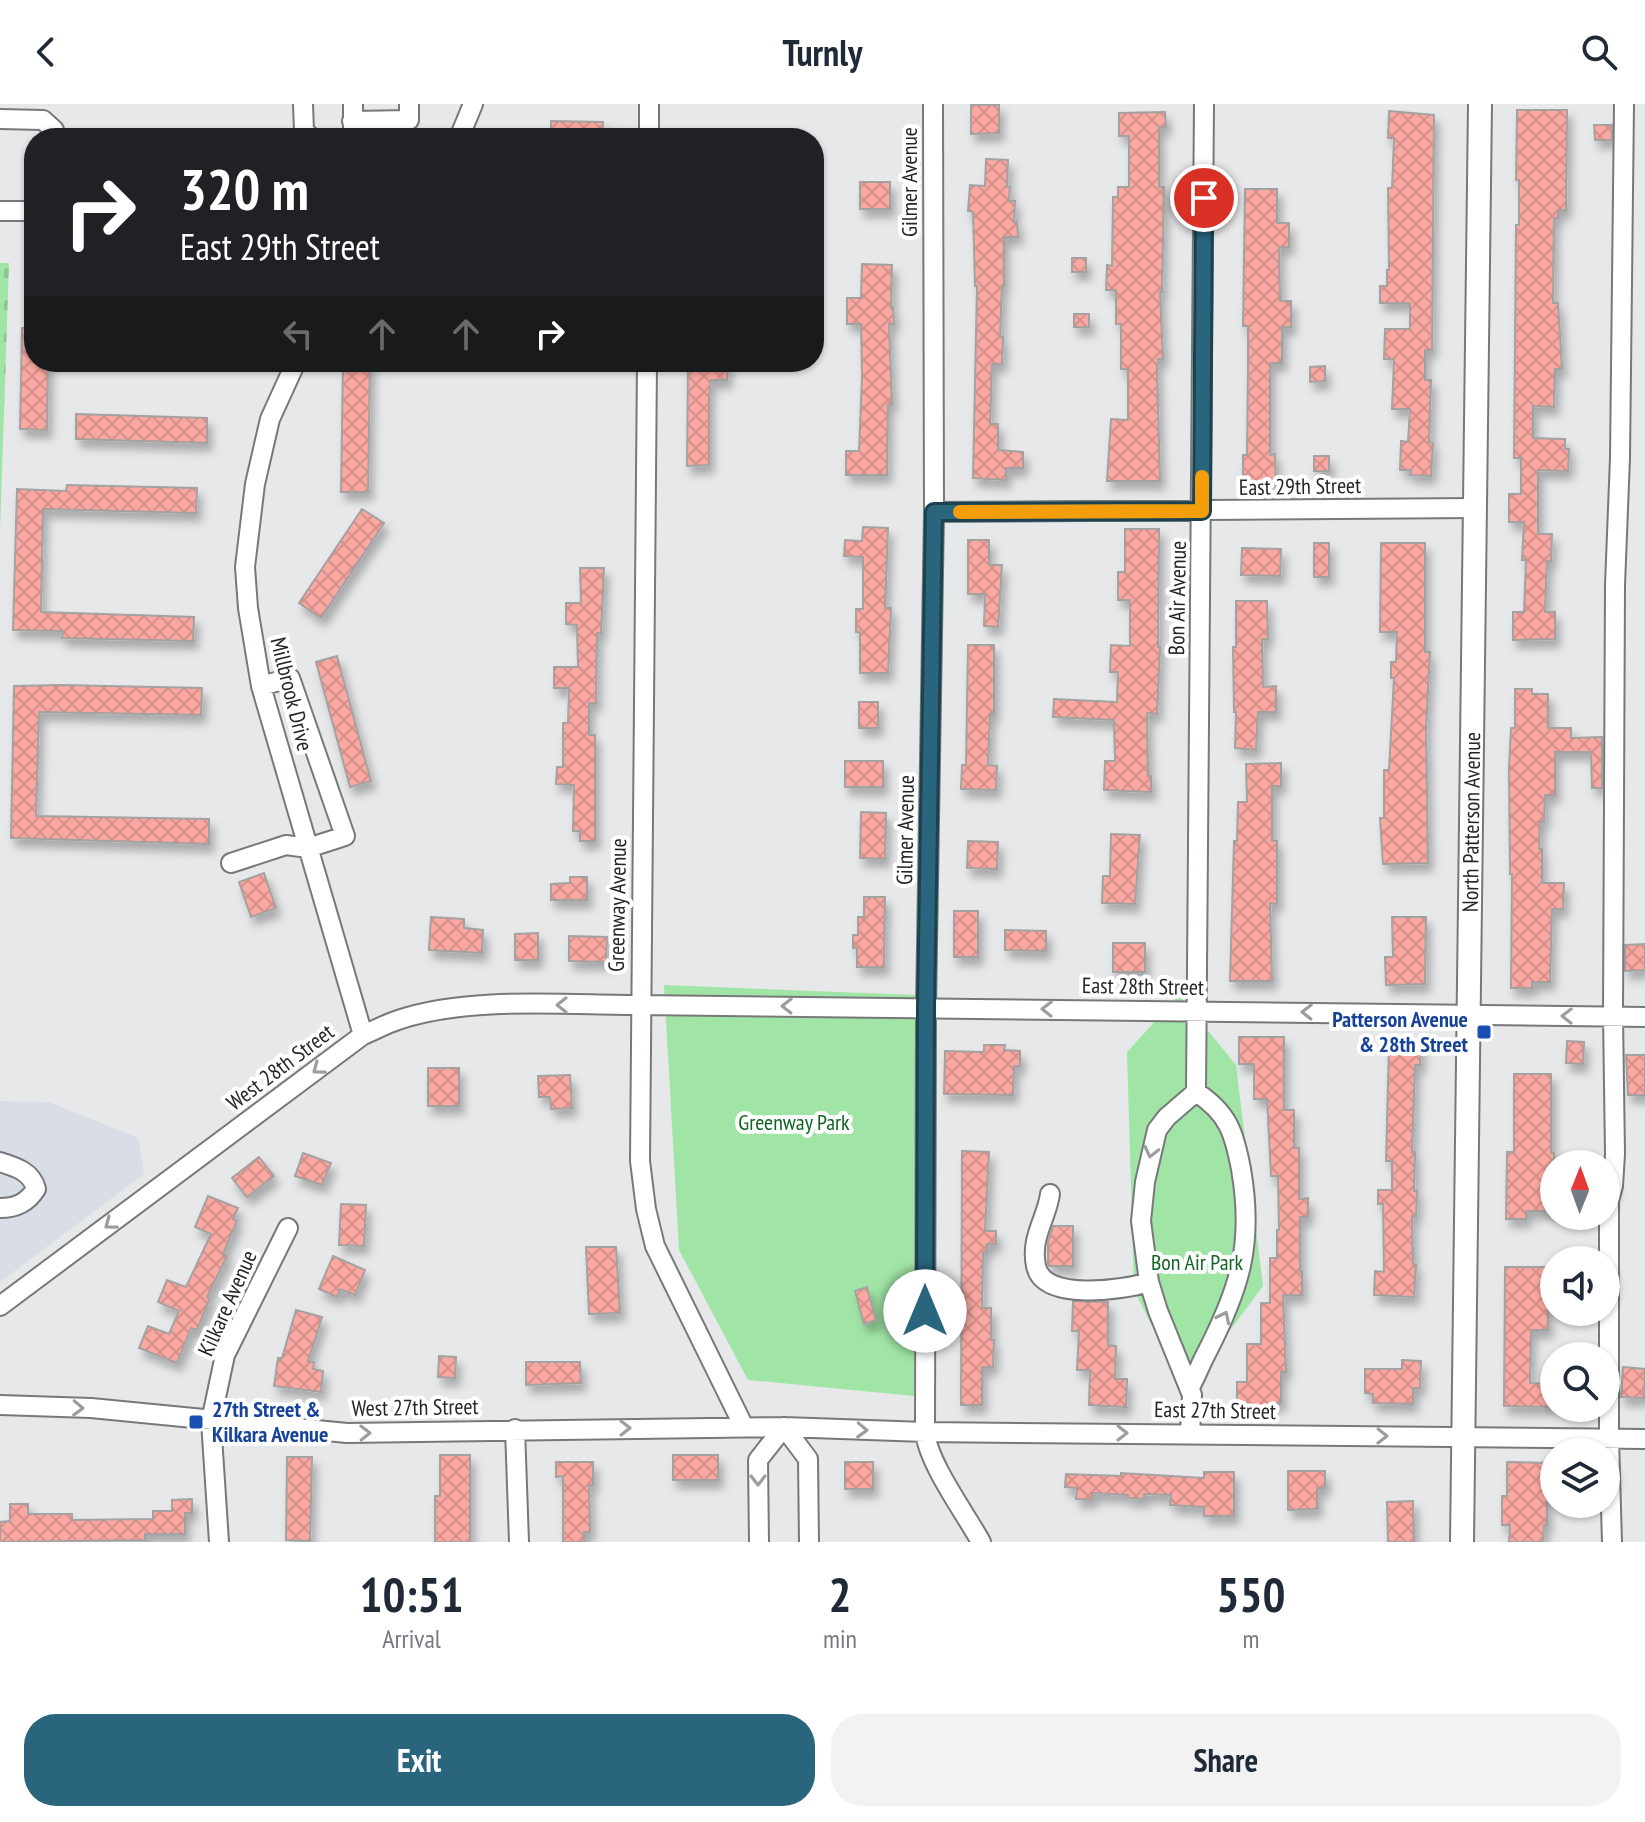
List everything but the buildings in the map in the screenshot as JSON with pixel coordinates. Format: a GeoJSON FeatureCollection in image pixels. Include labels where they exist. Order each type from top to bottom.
{"type":"FeatureCollection","features":[{"type":"Feature","properties":{"kind":"main road","name":"North Patterson Avenue"},"geometry":{"type":"LineString","coordinates":[[1462,1542],[1480,104]]}},
{"type":"Feature","properties":{"kind":"street"},"geometry":{"type":"LineString","coordinates":[[303,104],[304,128]]}},
{"type":"Feature","properties":{"kind":"street"},"geometry":{"type":"LineString","coordinates":[[353,121],[409,120],[409,104]]}},
{"type":"Feature","properties":{"kind":"street"},"geometry":{"type":"LineString","coordinates":[[463,128],[473,104]]}},
{"type":"Feature","properties":{"kind":"street"},"geometry":{"type":"LineString","coordinates":[[649,104],[649,128]]}},
{"type":"Feature","properties":{"kind":"street","name":"Gilmer Avenue"},"geometry":{"type":"LineString","coordinates":[[933,104],[934,512],[926,1007],[925,1432],[926,1443],[936,1464],[981,1542]]}},
{"type":"Feature","properties":{"kind":"street","name":"Bon Air Avenue"},"geometry":{"type":"LineString","coordinates":[[1196,1092],[1204,104]]}},
{"type":"Feature","properties":{"kind":"street"},"geometry":{"type":"LineString","coordinates":[[1609,1438],[1609,1200],[1615,1154],[1615,585],[1624,104]]}},
{"type":"Feature","properties":{"kind":"street"},"geometry":{"type":"LineString","coordinates":[[0,119],[43,120],[52,128]]}},
{"type":"Feature","properties":{"kind":"street"},"geometry":{"type":"LineString","coordinates":[[0,211],[24,211]]}},
{"type":"Feature","properties":{"kind":"street","name":"Millbrook Drive"},"geometry":{"type":"LineString","coordinates":[[291,372],[270,419],[255,484],[247,553],[248,608],[261,686],[363,1035]]}},
{"type":"Feature","properties":{"kind":"street","name":"Greenway Avenue"},"geometry":{"type":"LineString","coordinates":[[647,372],[640,1161],[646,1209],[655,1246],[744,1427]]}},
{"type":"Feature","properties":{"kind":"street","name":"East 29th Street"},"geometry":{"type":"LineString","coordinates":[[934,512],[1475,508]]}},
{"type":"Feature","properties":{"kind":"street"},"geometry":{"type":"LineString","coordinates":[[231,863],[286,845],[308,848],[345,836],[290,678],[261,686]]}},
{"type":"Feature","properties":{"kind":"street","name":"West 28th Street"},"geometry":{"type":"LineString","coordinates":[[0,1306],[363,1035],[398,1020],[440,1011],[503,1005],[640,1005]]}},
{"type":"Feature","properties":{"kind":"street","name":"East 28th Street"},"geometry":{"type":"LineString","coordinates":[[640,1005],[1645,1017]]}},
{"type":"Feature","properties":{"kind":"street"},"geometry":{"type":"LineString","coordinates":[[1190,1387],[1228,1310],[1238,1281],[1247,1228],[1246,1197],[1232,1129],[1214,1104],[1196,1092],[1157,1130],[1145,1182],[1141,1221],[1149,1282],[1190,1387],[1190,1433]]}},
{"type":"Feature","properties":{"kind":"street"},"geometry":{"type":"LineString","coordinates":[[0,1162],[27,1173],[36,1189],[30,1198],[14,1208],[0,1208]]}},
{"type":"Feature","properties":{"kind":"street"},"geometry":{"type":"LineString","coordinates":[[1050,1194],[1049,1208],[1038,1230],[1036,1265],[1040,1277],[1048,1284],[1072,1289],[1130,1288],[1149,1282]]}},
{"type":"Feature","properties":{"kind":"street","name":"Kilkare Avenue"},"geometry":{"type":"LineString","coordinates":[[219,1542],[211,1421],[225,1355],[288,1228]]}},
{"type":"Feature","properties":{"kind":"street","name":"West 27th Street"},"geometry":{"type":"LineString","coordinates":[[0,1405],[91,1408],[347,1433],[784,1427]]}},
{"type":"Feature","properties":{"kind":"street"},"geometry":{"type":"LineString","coordinates":[[759,1542],[758,1460],[784,1427],[808,1459],[809,1542]]}},
{"type":"Feature","properties":{"kind":"street","name":"East 27th Street"},"geometry":{"type":"LineString","coordinates":[[784,1427],[925,1432],[1540,1439]]}},
{"type":"Feature","properties":{"kind":"street"},"geometry":{"type":"LineString","coordinates":[[515,1429],[519,1542]]}},
{"type":"Feature","properties":{"kind":"street","name":"East 27th Street"},"geometry":{"type":"LineString","coordinates":[[1620,1439],[1645,1439]]}},
{"type":"Feature","properties":{"kind":"street"},"geometry":{"type":"LineString","coordinates":[[1611,1518],[1612,1542]]}},
{"type":"Feature","properties":{"kind":"shaded area"},"geometry":{"type":"Polygon","coordinates":[[[0,1101],[48,1102],[138,1138],[144,1174],[0,1282],[0,1101]]]}},
{"type":"Feature","properties":{"kind":"green space"},"geometry":{"type":"Polygon","coordinates":[[[0,263],[9,263],[0,531],[0,263]]]}},
{"type":"Feature","properties":{"kind":"green space","name":"Greenway Park"},"geometry":{"type":"Polygon","coordinates":[[[664,985],[916,995],[914,1396],[748,1380],[679,1250],[664,985]]]}},
{"type":"Feature","properties":{"kind":"green space","name":"Bon Air Park"},"geometry":{"type":"Polygon","coordinates":[[[1179,995],[1236,1065],[1263,1286],[1185,1391],[1134,1290],[1127,1052],[1179,995]]]}},
{"type":"Feature","properties":{"kind":"slow traffic"},"geometry":{"type":"LineString","coordinates":[[960,512],[1202,511],[1202,477]]}},
{"type":"Feature","properties":{"kind":"place","name":"Patterson Avenue & 28th Street"},"geometry":{"type":"Point","coordinates":[1484,1032]}},
{"type":"Feature","properties":{"kind":"place","name":"27th Street & Kilkara Avenue"},"geometry":{"type":"Point","coordinates":[196,1422]}},
{"type":"Feature","properties":{"kind":"route"},"geometry":{"type":"LineString","coordinates":[[925,1311],[926,1007],[934,512],[1202,511],[1204,198]]}}]}
